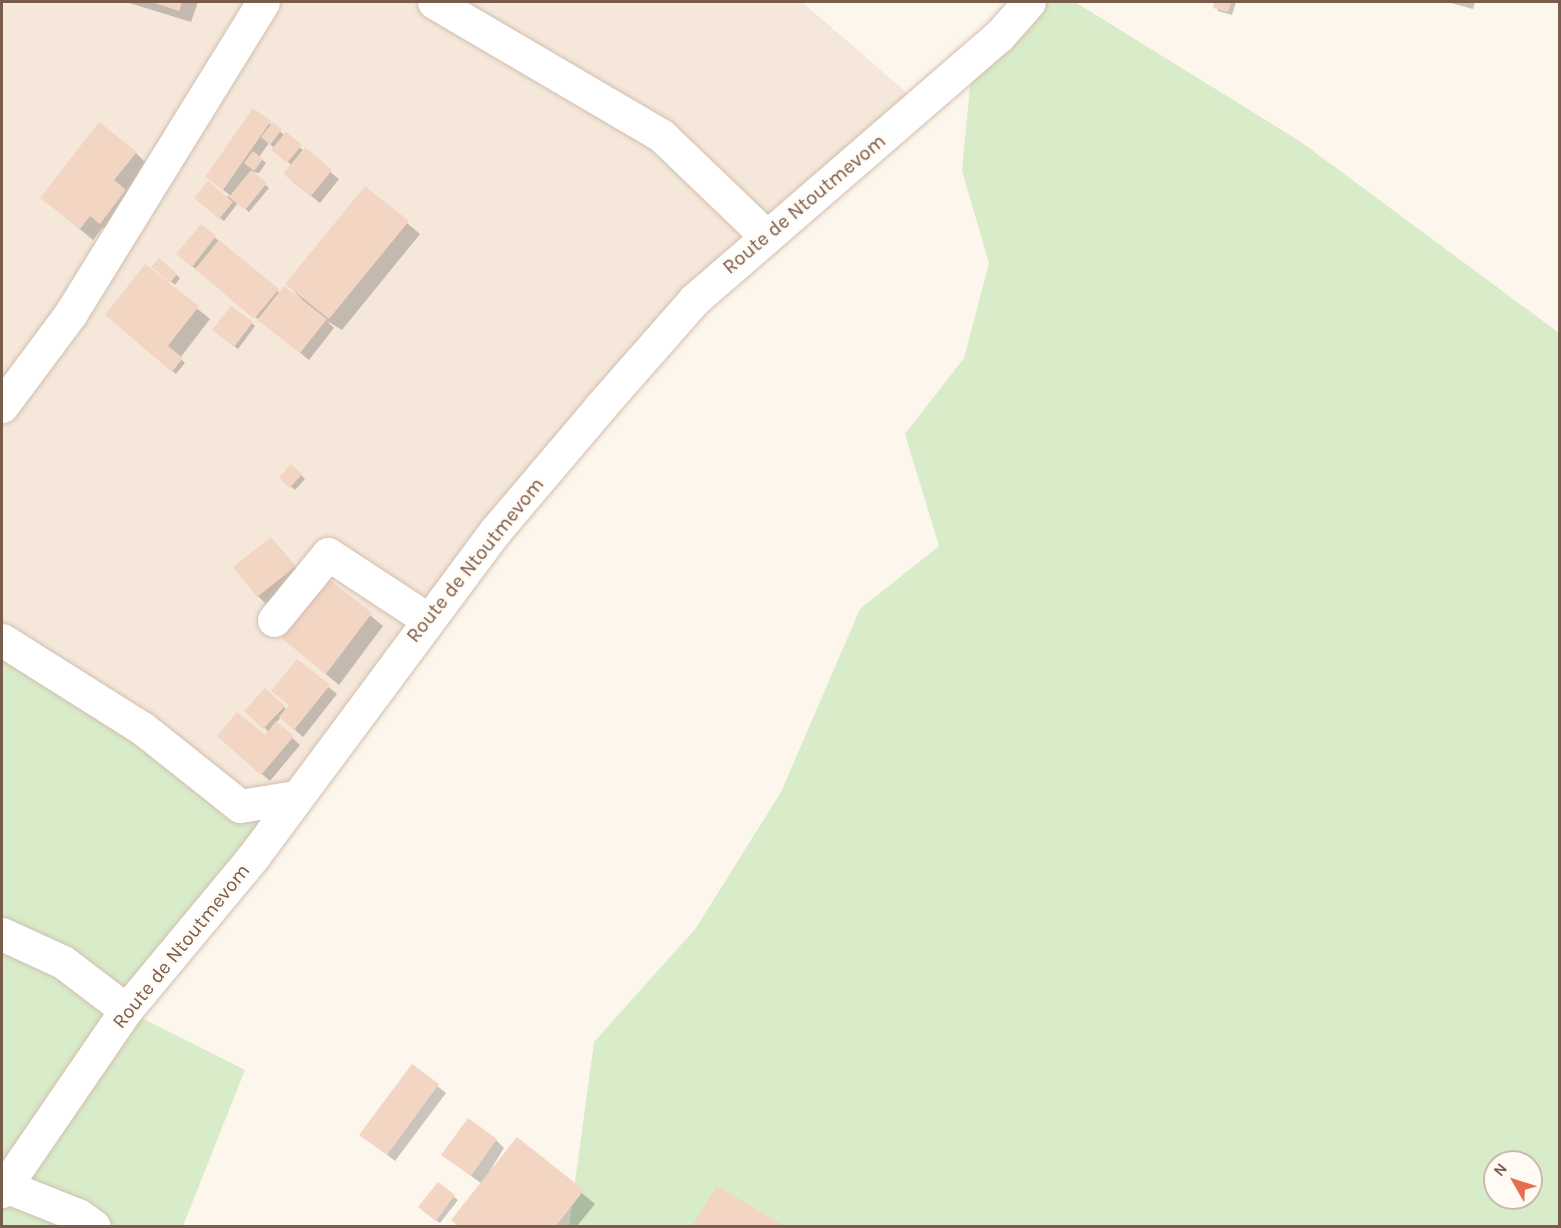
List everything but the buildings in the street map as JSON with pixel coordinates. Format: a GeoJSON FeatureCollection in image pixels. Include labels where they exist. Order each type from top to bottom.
{"type":"FeatureCollection","features":[{"type":"Feature","properties":{"kind":"street"},"geometry":{"type":"LineString","coordinates":[[2,406],[71,313],[263,2]]}},
{"type":"Feature","properties":{"kind":"street"},"geometry":{"type":"LineString","coordinates":[[434,2],[662,136],[764,234]]}},
{"type":"Feature","properties":{"kind":"street","name":"Route de Ntoutmevom"},"geometry":{"type":"LineString","coordinates":[[3,1188],[126,1010],[253,857],[427,619],[496,530],[694,300],[764,234],[999,36],[1029,2]]}},
{"type":"Feature","properties":{"kind":"street"},"geometry":{"type":"LineString","coordinates":[[274,620],[328,554],[427,619]]}},
{"type":"Feature","properties":{"kind":"street"},"geometry":{"type":"LineString","coordinates":[[2,640],[142,728],[240,806],[296,797]]}},
{"type":"Feature","properties":{"kind":"street"},"geometry":{"type":"LineString","coordinates":[[2,934],[63,962],[126,1010]]}},
{"type":"Feature","properties":{"kind":"street"},"geometry":{"type":"LineString","coordinates":[[3,1188],[78,1215],[94,1227]]}},
{"type":"Feature","properties":{"kind":"shaded area"},"geometry":{"type":"Polygon","coordinates":[[[2,2],[802,2],[921,105],[694,300],[295,797],[240,806],[2,640],[2,2]]]}},
{"type":"Feature","properties":{"kind":"green space"},"geometry":{"type":"Polygon","coordinates":[[[1029,2],[1075,2],[1301,142],[1559,333],[1559,1226],[569,1226],[594,1042],[696,928],[781,792],[860,609],[939,546],[905,434],[964,358],[989,263],[962,171],[970,85],[999,36],[1029,2]]]}},
{"type":"Feature","properties":{"kind":"green space"},"geometry":{"type":"Polygon","coordinates":[[[2,640],[240,806],[295,797],[126,1010],[245,1070],[183,1226],[2,1226],[2,640]]]}}]}
